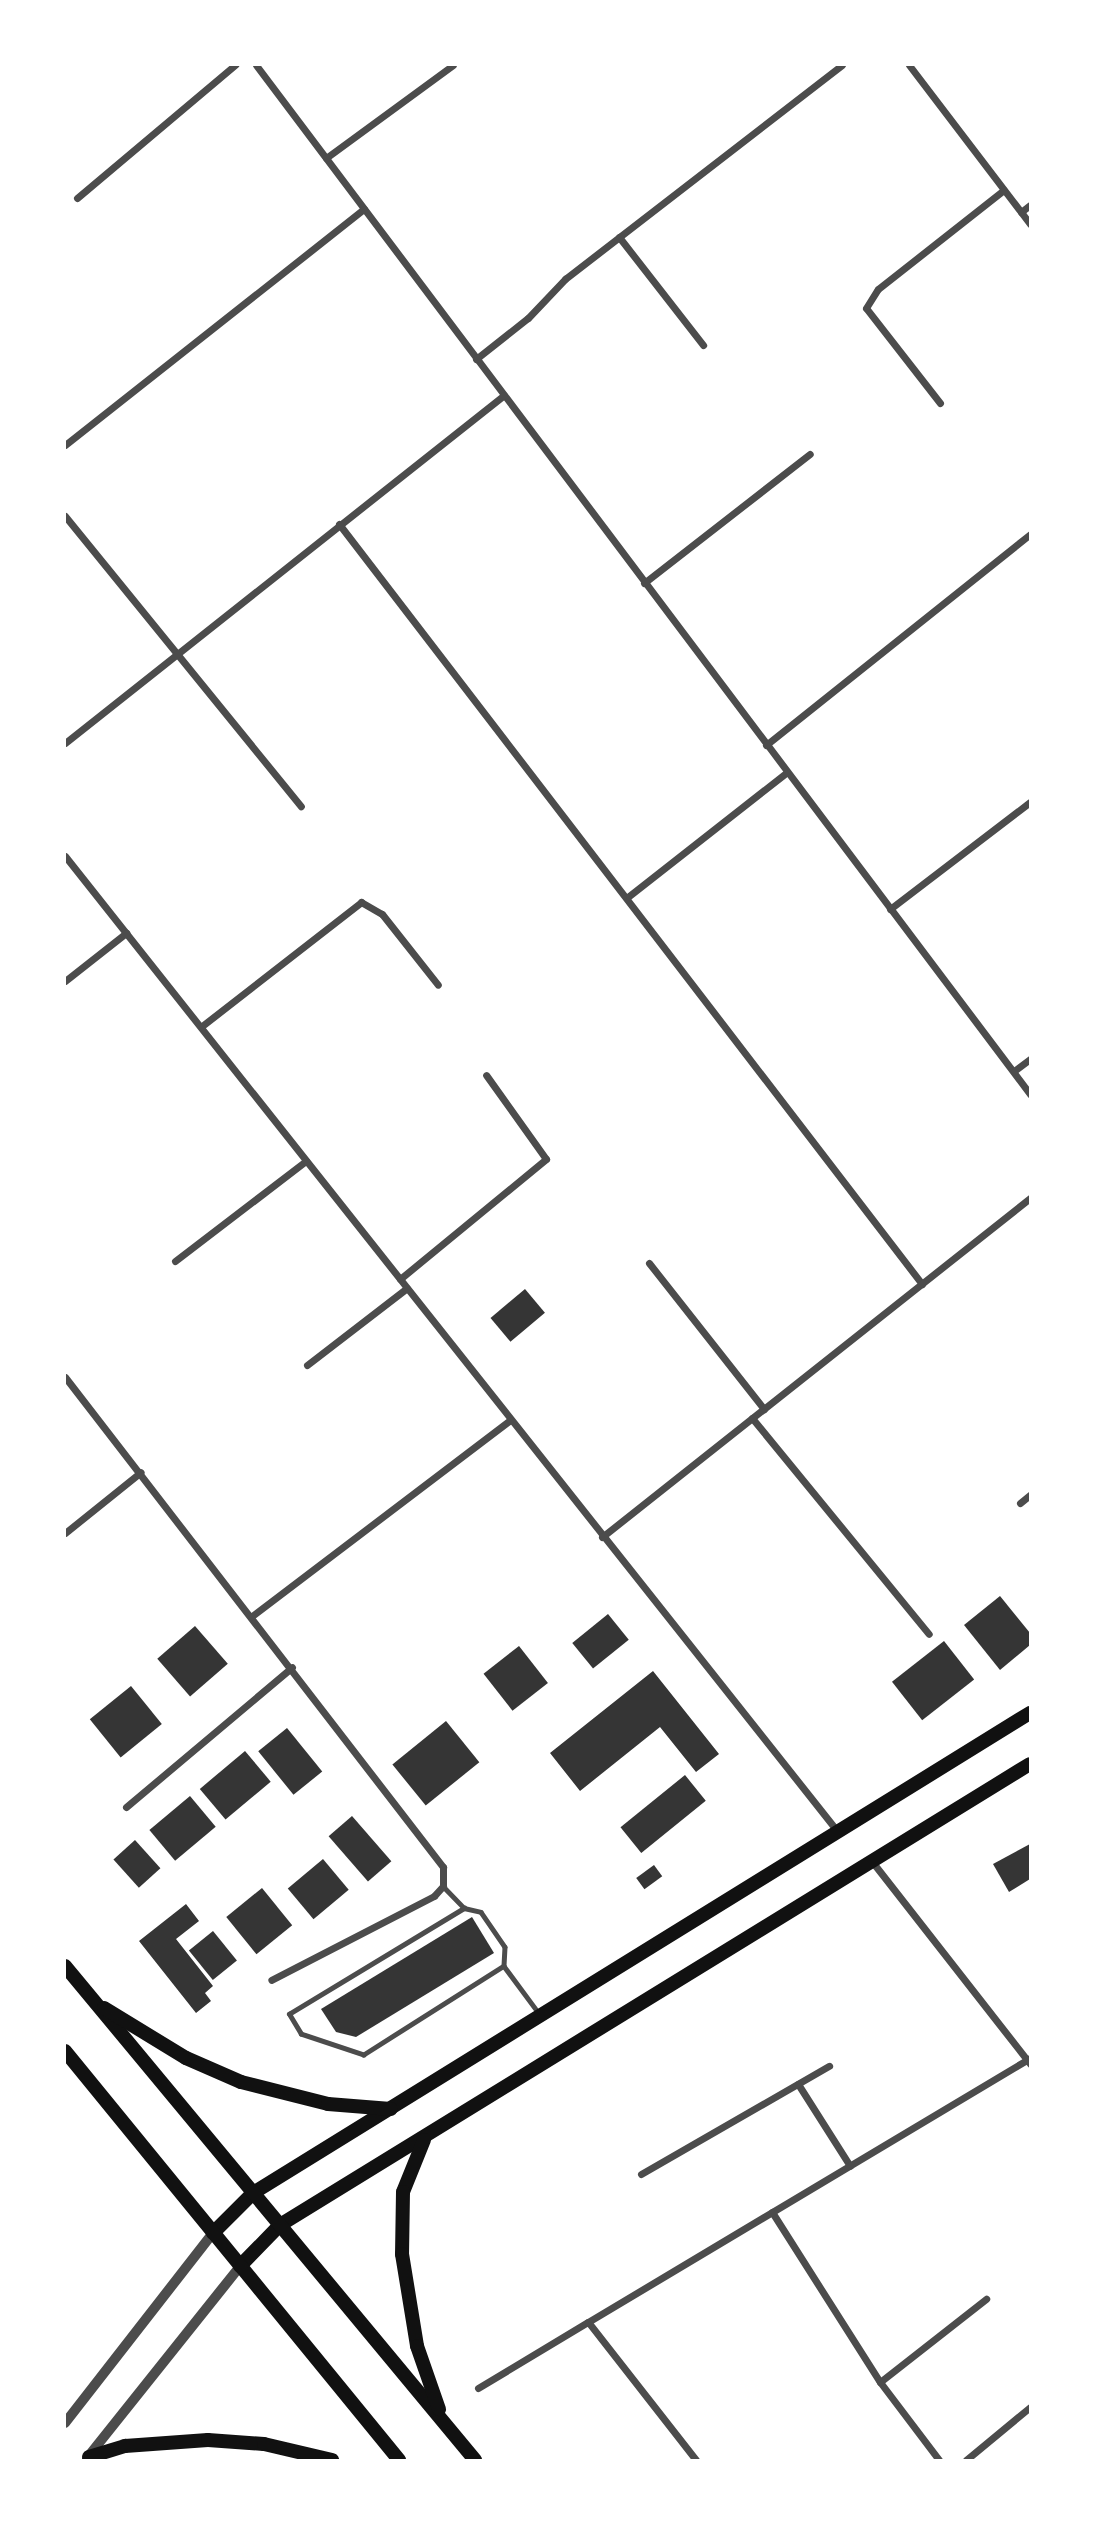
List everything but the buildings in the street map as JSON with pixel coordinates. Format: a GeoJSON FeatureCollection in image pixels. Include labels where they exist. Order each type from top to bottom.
{"type":"FeatureCollection","features":[{"type":"Feature","properties":{"kind":"main road"},"geometry":{"type":"LineString","coordinates":[[213,2233],[253,2193],[542,2019],[1030,1713]]}},
{"type":"Feature","properties":{"kind":"main road"},"geometry":{"type":"LineString","coordinates":[[240,2266],[280,2225],[424,2140],[874,1864],[1030,1764]]}},
{"type":"Feature","properties":{"kind":"main road"},"geometry":{"type":"LineString","coordinates":[[65,1966],[475,2460]]}},
{"type":"Feature","properties":{"kind":"main road"},"geometry":{"type":"LineString","coordinates":[[89,1997],[168,2048],[241,2082],[328,2104],[391,2109]]}},
{"type":"Feature","properties":{"kind":"main road"},"geometry":{"type":"LineString","coordinates":[[65,2051],[399,2460]]}},
{"type":"Feature","properties":{"kind":"main road"},"geometry":{"type":"LineString","coordinates":[[424,2140],[403,2192],[402,2254],[417,2346],[443,2421]]}},
{"type":"Feature","properties":{"kind":"main road"},"geometry":{"type":"LineString","coordinates":[[87,2459],[153,2442],[208,2440],[264,2444],[332,2460]]}},
{"type":"Feature","properties":{"kind":"street"},"geometry":{"type":"LineString","coordinates":[[77,198],[236,65]]}},
{"type":"Feature","properties":{"kind":"street"},"geometry":{"type":"LineString","coordinates":[[256,65],[1030,1094]]}},
{"type":"Feature","properties":{"kind":"street"},"geometry":{"type":"LineString","coordinates":[[326,158],[453,65]]}},
{"type":"Feature","properties":{"kind":"street"},"geometry":{"type":"LineString","coordinates":[[476,359],[619,237],[842,65]]}},
{"type":"Feature","properties":{"kind":"street"},"geometry":{"type":"LineString","coordinates":[[909,65],[1030,224]]}},
{"type":"Feature","properties":{"kind":"street"},"geometry":{"type":"LineString","coordinates":[[940,403],[866,308],[878,289],[1004,190]]}},
{"type":"Feature","properties":{"kind":"street"},"geometry":{"type":"LineString","coordinates":[[1021,212],[1030,205]]}},
{"type":"Feature","properties":{"kind":"street"},"geometry":{"type":"LineString","coordinates":[[65,445],[364,209]]}},
{"type":"Feature","properties":{"kind":"street"},"geometry":{"type":"LineString","coordinates":[[619,237],[703,345]]}},
{"type":"Feature","properties":{"kind":"street"},"geometry":{"type":"LineString","coordinates":[[65,743],[338,524],[504,396]]}},
{"type":"Feature","properties":{"kind":"street"},"geometry":{"type":"LineString","coordinates":[[644,583],[810,454]]}},
{"type":"Feature","properties":{"kind":"street"},"geometry":{"type":"LineString","coordinates":[[65,516],[175,657],[301,806]]}},
{"type":"Feature","properties":{"kind":"street"},"geometry":{"type":"LineString","coordinates":[[338,524],[629,896],[922,1284]]}},
{"type":"Feature","properties":{"kind":"street"},"geometry":{"type":"LineString","coordinates":[[766,745],[1030,534]]}},
{"type":"Feature","properties":{"kind":"street"},"geometry":{"type":"LineString","coordinates":[[629,896],[786,773]]}},
{"type":"Feature","properties":{"kind":"street"},"geometry":{"type":"LineString","coordinates":[[890,909],[1030,802]]}},
{"type":"Feature","properties":{"kind":"street"},"geometry":{"type":"LineString","coordinates":[[65,856],[202,1026],[602,1537],[839,1832]]}},
{"type":"Feature","properties":{"kind":"street"},"geometry":{"type":"LineString","coordinates":[[202,1026],[361,902],[382,914],[438,985]]}},
{"type":"Feature","properties":{"kind":"street"},"geometry":{"type":"LineString","coordinates":[[65,981],[126,933]]}},
{"type":"Feature","properties":{"kind":"street"},"geometry":{"type":"LineString","coordinates":[[1014,1071],[1030,1059]]}},
{"type":"Feature","properties":{"kind":"street"},"geometry":{"type":"LineString","coordinates":[[400,1279],[546,1159],[486,1075]]}},
{"type":"Feature","properties":{"kind":"street"},"geometry":{"type":"LineString","coordinates":[[175,1261],[306,1161]]}},
{"type":"Feature","properties":{"kind":"street"},"geometry":{"type":"LineString","coordinates":[[602,1537],[1030,1198]]}},
{"type":"Feature","properties":{"kind":"street"},"geometry":{"type":"LineString","coordinates":[[649,1263],[764,1409]]}},
{"type":"Feature","properties":{"kind":"street"},"geometry":{"type":"LineString","coordinates":[[307,1365],[407,1288]]}},
{"type":"Feature","properties":{"kind":"street"},"geometry":{"type":"LineString","coordinates":[[65,1377],[439,1856],[444,1876],[443,1886],[271,1980]]}},
{"type":"Feature","properties":{"kind":"street"},"geometry":{"type":"LineString","coordinates":[[752,1418],[929,1634]]}},
{"type":"Feature","properties":{"kind":"street"},"geometry":{"type":"LineString","coordinates":[[252,1616],[510,1420]]}},
{"type":"Feature","properties":{"kind":"street"},"geometry":{"type":"LineString","coordinates":[[65,1533],[141,1472]]}},
{"type":"Feature","properties":{"kind":"street"},"geometry":{"type":"LineString","coordinates":[[1020,1503],[1030,1495]]}},
{"type":"Feature","properties":{"kind":"street"},"geometry":{"type":"LineString","coordinates":[[125,1807],[292,1667]]}},
{"type":"Feature","properties":{"kind":"street"},"geometry":{"type":"LineString","coordinates":[[478,2388],[1029,2061],[874,1864]]}},
{"type":"Feature","properties":{"kind":"street"},"geometry":{"type":"LineString","coordinates":[[641,2174],[829,2066]]}},
{"type":"Feature","properties":{"kind":"street"},"geometry":{"type":"LineString","coordinates":[[798,2084],[850,2166]]}},
{"type":"Feature","properties":{"kind":"street"},"geometry":{"type":"LineString","coordinates":[[772,2212],[880,2382],[939,2460]]}},
{"type":"Feature","properties":{"kind":"street"},"geometry":{"type":"LineString","coordinates":[[65,2423],[213,2233]]}},
{"type":"Feature","properties":{"kind":"street"},"geometry":{"type":"LineString","coordinates":[[87,2459],[240,2266]]}},
{"type":"Feature","properties":{"kind":"street"},"geometry":{"type":"LineString","coordinates":[[880,2382],[986,2299]]}},
{"type":"Feature","properties":{"kind":"street"},"geometry":{"type":"LineString","coordinates":[[588,2322],[696,2460]]}},
{"type":"Feature","properties":{"kind":"street"},"geometry":{"type":"LineString","coordinates":[[965,2460],[1030,2407]]}},
{"type":"Feature","properties":{"kind":"lane"},"geometry":{"type":"LineString","coordinates":[[443,1886],[464,1908],[481,1912],[505,1947],[504,1966],[542,2019]]}},
{"type":"Feature","properties":{"kind":"lane"},"geometry":{"type":"LineString","coordinates":[[464,1908],[289,2014],[301,2034],[364,2055],[504,1966]]}}]}
